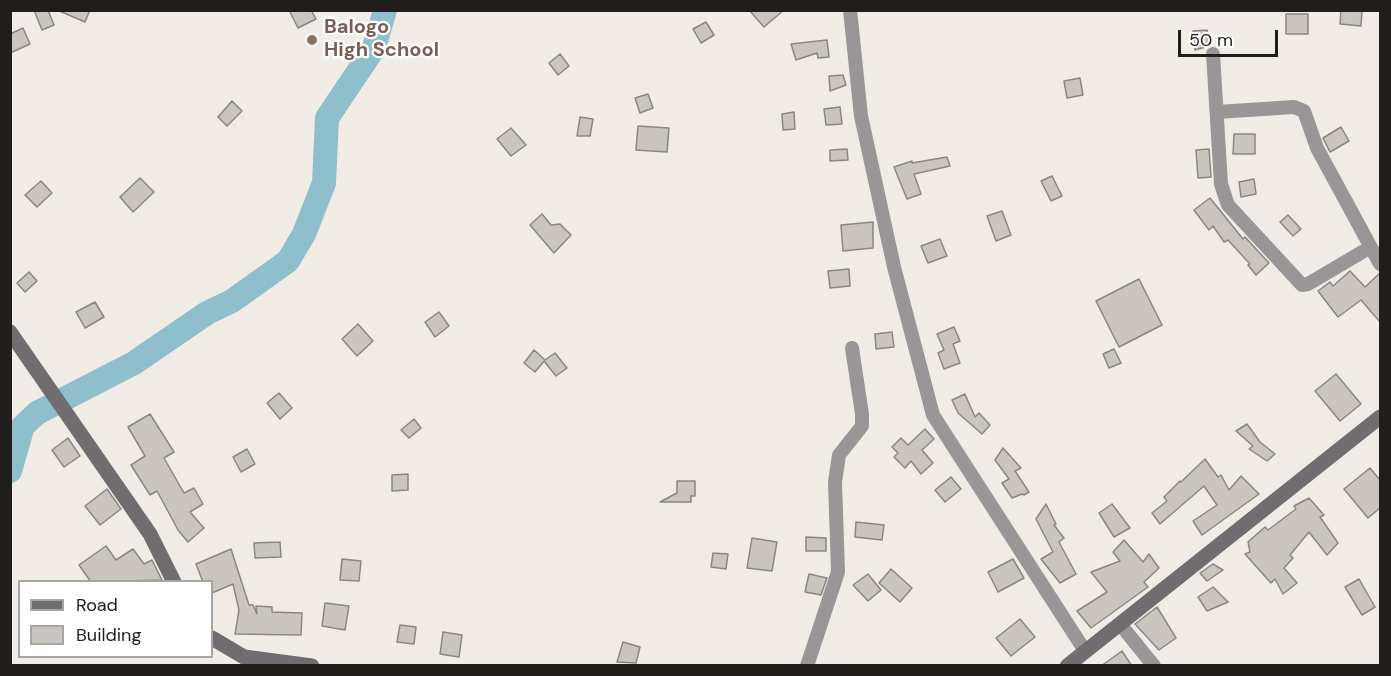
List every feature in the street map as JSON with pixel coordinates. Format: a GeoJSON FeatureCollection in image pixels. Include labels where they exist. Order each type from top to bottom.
{"type":"FeatureCollection","features":[{"type":"Feature","properties":{"kind":"main road"},"geometry":{"type":"LineString","coordinates":[[10,332],[75,422],[150,534],[173,580]]}},
{"type":"Feature","properties":{"kind":"main road"},"geometry":{"type":"LineString","coordinates":[[1067,666],[1380,417]]}},
{"type":"Feature","properties":{"kind":"main road"},"geometry":{"type":"LineString","coordinates":[[213,639],[244,657],[312,666]]}},
{"type":"Feature","properties":{"kind":"street"},"geometry":{"type":"LineString","coordinates":[[850,10],[861,116],[894,267],[933,416],[1085,651]]}},
{"type":"Feature","properties":{"kind":"street"},"geometry":{"type":"LineString","coordinates":[[1213,54],[1221,184],[1228,205],[1302,285],[1308,284],[1370,248]]}},
{"type":"Feature","properties":{"kind":"street"},"geometry":{"type":"LineString","coordinates":[[1217,112],[1294,107],[1304,111],[1317,148],[1380,264]]}},
{"type":"Feature","properties":{"kind":"street"},"geometry":{"type":"LineString","coordinates":[[807,666],[838,572],[835,482],[839,454],[862,426],[852,348]]}},
{"type":"Feature","properties":{"kind":"street"},"geometry":{"type":"LineString","coordinates":[[1120,624],[1154,666]]}},
{"type":"Feature","properties":{"kind":"building"},"geometry":{"type":"Polygon","coordinates":[[[34,10],[48,10],[54,25],[42,30],[34,10]]]}},
{"type":"Feature","properties":{"kind":"building"},"geometry":{"type":"Polygon","coordinates":[[[57,10],[90,10],[85,22],[57,10]]]}},
{"type":"Feature","properties":{"kind":"building"},"geometry":{"type":"Polygon","coordinates":[[[289,10],[311,10],[316,19],[298,28],[289,10]]]}},
{"type":"Feature","properties":{"kind":"building"},"geometry":{"type":"Polygon","coordinates":[[[749,10],[784,10],[764,27],[749,10]]]}},
{"type":"Feature","properties":{"kind":"building"},"geometry":{"type":"Polygon","coordinates":[[[1341,10],[1362,10],[1361,26],[1340,24],[1341,10]]]}},
{"type":"Feature","properties":{"kind":"building"},"geometry":{"type":"Polygon","coordinates":[[[1286,14],[1308,14],[1308,34],[1286,34],[1286,14]]]}},
{"type":"Feature","properties":{"kind":"building"},"geometry":{"type":"Polygon","coordinates":[[[706,22],[714,35],[701,43],[693,29],[706,22]]]}},
{"type":"Feature","properties":{"kind":"building"},"geometry":{"type":"Polygon","coordinates":[[[23,28],[30,44],[10,53],[10,34],[23,28]]]}},
{"type":"Feature","properties":{"kind":"building"},"geometry":{"type":"Polygon","coordinates":[[[1207,30],[1209,46],[1195,50],[1193,31],[1207,30]]]}},
{"type":"Feature","properties":{"kind":"building"},"geometry":{"type":"Polygon","coordinates":[[[827,40],[829,57],[818,58],[817,53],[796,60],[791,44],[827,40]]]}},
{"type":"Feature","properties":{"kind":"building"},"geometry":{"type":"Polygon","coordinates":[[[560,54],[569,66],[558,75],[549,63],[560,54]]]}},
{"type":"Feature","properties":{"kind":"building"},"geometry":{"type":"Polygon","coordinates":[[[843,75],[846,85],[830,91],[829,76],[843,75]]]}},
{"type":"Feature","properties":{"kind":"building"},"geometry":{"type":"Polygon","coordinates":[[[1080,78],[1083,95],[1067,98],[1064,81],[1080,78]]]}},
{"type":"Feature","properties":{"kind":"building"},"geometry":{"type":"Polygon","coordinates":[[[648,94],[653,108],[640,113],[635,98],[648,94]]]}},
{"type":"Feature","properties":{"kind":"building"},"geometry":{"type":"Polygon","coordinates":[[[232,101],[242,111],[227,126],[218,117],[232,101]]]}},
{"type":"Feature","properties":{"kind":"building"},"geometry":{"type":"Polygon","coordinates":[[[840,107],[842,124],[826,125],[824,109],[840,107]]]}},
{"type":"Feature","properties":{"kind":"building"},"geometry":{"type":"Polygon","coordinates":[[[794,112],[795,129],[783,130],[782,114],[794,112]]]}},
{"type":"Feature","properties":{"kind":"building"},"geometry":{"type":"Polygon","coordinates":[[[580,117],[593,119],[590,136],[577,136],[580,117]]]}},
{"type":"Feature","properties":{"kind":"building"},"geometry":{"type":"Polygon","coordinates":[[[638,126],[669,128],[667,152],[636,150],[638,126]]]}},
{"type":"Feature","properties":{"kind":"building"},"geometry":{"type":"Polygon","coordinates":[[[1341,127],[1349,141],[1330,152],[1323,138],[1341,127]]]}},
{"type":"Feature","properties":{"kind":"building"},"geometry":{"type":"Polygon","coordinates":[[[511,128],[526,145],[511,156],[497,139],[511,128]]]}},
{"type":"Feature","properties":{"kind":"building"},"geometry":{"type":"Polygon","coordinates":[[[1234,134],[1255,134],[1255,154],[1233,154],[1234,134]]]}},
{"type":"Feature","properties":{"kind":"building"},"geometry":{"type":"Polygon","coordinates":[[[847,149],[848,160],[830,161],[830,150],[847,149]]]}},
{"type":"Feature","properties":{"kind":"building"},"geometry":{"type":"Polygon","coordinates":[[[1209,149],[1211,177],[1198,178],[1196,150],[1209,149]]]}},
{"type":"Feature","properties":{"kind":"building"},"geometry":{"type":"Polygon","coordinates":[[[947,157],[950,166],[914,174],[921,194],[907,199],[894,167],[912,161],[912,163],[947,157]]]}},
{"type":"Feature","properties":{"kind":"building"},"geometry":{"type":"Polygon","coordinates":[[[1052,176],[1062,196],[1051,201],[1041,181],[1052,176]]]}},
{"type":"Feature","properties":{"kind":"building"},"geometry":{"type":"Polygon","coordinates":[[[140,178],[154,192],[133,212],[120,197],[140,178]]]}},
{"type":"Feature","properties":{"kind":"building"},"geometry":{"type":"Polygon","coordinates":[[[1254,179],[1256,194],[1241,197],[1239,182],[1254,179]]]}},
{"type":"Feature","properties":{"kind":"building"},"geometry":{"type":"Polygon","coordinates":[[[41,181],[52,193],[37,207],[25,195],[41,181]]]}},
{"type":"Feature","properties":{"kind":"building"},"geometry":{"type":"Polygon","coordinates":[[[1210,198],[1243,239],[1245,237],[1269,263],[1256,275],[1248,265],[1250,264],[1228,240],[1224,242],[1213,226],[1209,230],[1194,210],[1210,198]]]}},
{"type":"Feature","properties":{"kind":"building"},"geometry":{"type":"Polygon","coordinates":[[[1002,211],[1011,235],[996,241],[987,216],[1002,211]]]}},
{"type":"Feature","properties":{"kind":"building"},"geometry":{"type":"Polygon","coordinates":[[[542,214],[551,225],[560,224],[571,235],[554,253],[530,225],[542,214]]]}},
{"type":"Feature","properties":{"kind":"building"},"geometry":{"type":"Polygon","coordinates":[[[1288,215],[1301,229],[1293,236],[1280,222],[1288,215]]]}},
{"type":"Feature","properties":{"kind":"building"},"geometry":{"type":"Polygon","coordinates":[[[873,222],[873,248],[843,251],[841,225],[873,222]]]}},
{"type":"Feature","properties":{"kind":"building"},"geometry":{"type":"Polygon","coordinates":[[[940,239],[947,256],[928,263],[921,246],[940,239]]]}},
{"type":"Feature","properties":{"kind":"building"},"geometry":{"type":"Polygon","coordinates":[[[849,269],[850,286],[830,288],[828,271],[849,269]]]}},
{"type":"Feature","properties":{"kind":"building"},"geometry":{"type":"Polygon","coordinates":[[[1350,271],[1365,287],[1380,273],[1380,322],[1361,300],[1338,317],[1318,291],[1330,282],[1333,286],[1350,271]]]}},
{"type":"Feature","properties":{"kind":"building"},"geometry":{"type":"Polygon","coordinates":[[[29,272],[37,281],[25,292],[17,283],[29,272]]]}},
{"type":"Feature","properties":{"kind":"building"},"geometry":{"type":"Polygon","coordinates":[[[1139,279],[1162,325],[1119,347],[1096,301],[1139,279]]]}},
{"type":"Feature","properties":{"kind":"building"},"geometry":{"type":"Polygon","coordinates":[[[95,302],[104,317],[85,328],[76,312],[95,302]]]}},
{"type":"Feature","properties":{"kind":"building"},"geometry":{"type":"Polygon","coordinates":[[[439,312],[449,326],[435,337],[425,322],[439,312]]]}},
{"type":"Feature","properties":{"kind":"building"},"geometry":{"type":"Polygon","coordinates":[[[358,324],[373,341],[357,356],[342,339],[358,324]]]}},
{"type":"Feature","properties":{"kind":"building"},"geometry":{"type":"Polygon","coordinates":[[[954,327],[960,341],[953,344],[960,363],[944,369],[938,353],[944,350],[937,334],[954,327]]]}},
{"type":"Feature","properties":{"kind":"building"},"geometry":{"type":"Polygon","coordinates":[[[892,332],[894,347],[876,349],[875,334],[892,332]]]}},
{"type":"Feature","properties":{"kind":"building"},"geometry":{"type":"Polygon","coordinates":[[[1114,349],[1121,363],[1109,368],[1103,354],[1114,349]]]}},
{"type":"Feature","properties":{"kind":"building"},"geometry":{"type":"Polygon","coordinates":[[[534,350],[545,360],[555,353],[567,368],[556,376],[544,361],[535,372],[524,363],[534,350]]]}},
{"type":"Feature","properties":{"kind":"building"},"geometry":{"type":"Polygon","coordinates":[[[1336,374],[1361,404],[1340,421],[1315,391],[1336,374]]]}},
{"type":"Feature","properties":{"kind":"building"},"geometry":{"type":"Polygon","coordinates":[[[279,393],[292,408],[280,419],[267,403],[279,393]]]}},
{"type":"Feature","properties":{"kind":"building"},"geometry":{"type":"Polygon","coordinates":[[[965,394],[975,417],[979,413],[990,425],[982,434],[958,413],[952,400],[965,394]]]}},
{"type":"Feature","properties":{"kind":"building"},"geometry":{"type":"Polygon","coordinates":[[[150,414],[174,452],[164,458],[184,493],[194,488],[203,504],[190,512],[204,528],[188,542],[178,530],[157,491],[150,495],[131,465],[145,456],[128,427],[150,414]]]}},
{"type":"Feature","properties":{"kind":"building"},"geometry":{"type":"Polygon","coordinates":[[[414,419],[421,428],[409,438],[401,430],[414,419]]]}},
{"type":"Feature","properties":{"kind":"building"},"geometry":{"type":"Polygon","coordinates":[[[1247,424],[1260,442],[1275,454],[1267,461],[1249,449],[1253,446],[1236,431],[1247,424]]]}},
{"type":"Feature","properties":{"kind":"building"},"geometry":{"type":"Polygon","coordinates":[[[925,429],[934,439],[922,450],[933,463],[921,474],[911,461],[905,468],[894,457],[898,453],[892,447],[901,438],[908,445],[925,429]]]}},
{"type":"Feature","properties":{"kind":"building"},"geometry":{"type":"Polygon","coordinates":[[[68,438],[80,456],[64,467],[52,450],[68,438]]]}},
{"type":"Feature","properties":{"kind":"building"},"geometry":{"type":"Polygon","coordinates":[[[1003,448],[1021,468],[1015,471],[1029,492],[1024,495],[1012,498],[1002,483],[1009,479],[995,460],[1003,448]]]}},
{"type":"Feature","properties":{"kind":"building"},"geometry":{"type":"Polygon","coordinates":[[[247,449],[255,464],[241,472],[233,457],[247,449]]]}},
{"type":"Feature","properties":{"kind":"building"},"geometry":{"type":"Polygon","coordinates":[[[1205,459],[1218,477],[1221,475],[1229,490],[1241,476],[1259,494],[1202,535],[1193,521],[1217,505],[1204,486],[1160,524],[1152,513],[1167,501],[1164,497],[1205,459]]]}},
{"type":"Feature","properties":{"kind":"building"},"geometry":{"type":"Polygon","coordinates":[[[1370,468],[1380,480],[1380,508],[1368,518],[1344,489],[1370,468]]]}},
{"type":"Feature","properties":{"kind":"building"},"geometry":{"type":"Polygon","coordinates":[[[408,474],[408,490],[392,491],[392,475],[408,474]]]}},
{"type":"Feature","properties":{"kind":"building"},"geometry":{"type":"Polygon","coordinates":[[[951,477],[961,489],[945,502],[935,490],[951,477]]]}},
{"type":"Feature","properties":{"kind":"building"},"geometry":{"type":"Polygon","coordinates":[[[677,481],[695,481],[695,496],[691,496],[691,502],[660,502],[677,493],[677,481]]]}},
{"type":"Feature","properties":{"kind":"building"},"geometry":{"type":"Polygon","coordinates":[[[107,489],[121,509],[100,525],[85,506],[107,489]]]}},
{"type":"Feature","properties":{"kind":"building"},"geometry":{"type":"Polygon","coordinates":[[[1309,498],[1324,515],[1320,517],[1338,543],[1327,555],[1309,532],[1290,555],[1293,558],[1284,568],[1297,583],[1283,594],[1275,579],[1271,583],[1245,554],[1250,552],[1248,542],[1265,527],[1268,530],[1296,509],[1294,506],[1309,498]]]}},
{"type":"Feature","properties":{"kind":"building"},"geometry":{"type":"Polygon","coordinates":[[[1046,504],[1056,524],[1054,525],[1064,538],[1059,542],[1076,574],[1060,583],[1041,559],[1053,552],[1036,519],[1046,504]]]}},
{"type":"Feature","properties":{"kind":"building"},"geometry":{"type":"Polygon","coordinates":[[[1112,504],[1130,528],[1114,537],[1099,513],[1112,504]]]}},
{"type":"Feature","properties":{"kind":"building"},"geometry":{"type":"Polygon","coordinates":[[[856,522],[884,525],[882,540],[855,537],[856,522]]]}},
{"type":"Feature","properties":{"kind":"building"},"geometry":{"type":"Polygon","coordinates":[[[806,537],[826,538],[826,551],[806,551],[806,537]]]}},
{"type":"Feature","properties":{"kind":"building"},"geometry":{"type":"Polygon","coordinates":[[[752,538],[777,542],[772,571],[747,568],[752,538]]]}},
{"type":"Feature","properties":{"kind":"building"},"geometry":{"type":"Polygon","coordinates":[[[1124,540],[1143,562],[1149,554],[1159,568],[1144,582],[1148,587],[1091,628],[1077,611],[1107,592],[1091,572],[1120,561],[1113,552],[1124,540]]]}},
{"type":"Feature","properties":{"kind":"building"},"geometry":{"type":"Polygon","coordinates":[[[280,542],[281,557],[255,558],[254,543],[280,542]]]}},
{"type":"Feature","properties":{"kind":"building"},"geometry":{"type":"Polygon","coordinates":[[[106,546],[116,560],[133,549],[144,564],[152,560],[162,580],[90,580],[79,565],[106,546]]]}},
{"type":"Feature","properties":{"kind":"building"},"geometry":{"type":"Polygon","coordinates":[[[231,549],[249,605],[253,605],[257,614],[256,606],[272,607],[272,612],[302,613],[301,635],[235,634],[239,610],[233,584],[213,593],[213,580],[202,580],[196,564],[231,549]]]}},
{"type":"Feature","properties":{"kind":"building"},"geometry":{"type":"Polygon","coordinates":[[[713,553],[728,554],[726,569],[711,567],[713,553]]]}},
{"type":"Feature","properties":{"kind":"building"},"geometry":{"type":"Polygon","coordinates":[[[342,559],[361,561],[359,581],[340,580],[342,559]]]}},
{"type":"Feature","properties":{"kind":"building"},"geometry":{"type":"Polygon","coordinates":[[[1013,559],[1024,578],[998,592],[988,572],[1013,559]]]}},
{"type":"Feature","properties":{"kind":"building"},"geometry":{"type":"Polygon","coordinates":[[[1213,564],[1223,570],[1207,581],[1200,573],[1213,564]]]}},
{"type":"Feature","properties":{"kind":"building"},"geometry":{"type":"Polygon","coordinates":[[[891,569],[912,588],[900,602],[879,583],[891,569]]]}},
{"type":"Feature","properties":{"kind":"building"},"geometry":{"type":"Polygon","coordinates":[[[809,574],[827,578],[821,595],[805,592],[809,574]]]}},
{"type":"Feature","properties":{"kind":"building"},"geometry":{"type":"Polygon","coordinates":[[[868,574],[881,590],[868,601],[853,585],[868,574]]]}},
{"type":"Feature","properties":{"kind":"building"},"geometry":{"type":"Polygon","coordinates":[[[1359,579],[1375,607],[1362,615],[1345,587],[1359,579]]]}},
{"type":"Feature","properties":{"kind":"building"},"geometry":{"type":"Polygon","coordinates":[[[1213,587],[1228,602],[1207,611],[1198,597],[1213,587]]]}},
{"type":"Feature","properties":{"kind":"building"},"geometry":{"type":"Polygon","coordinates":[[[325,603],[349,606],[345,630],[322,626],[325,603]]]}},
{"type":"Feature","properties":{"kind":"building"},"geometry":{"type":"Polygon","coordinates":[[[1157,607],[1176,638],[1159,650],[1135,624],[1157,607]]]}},
{"type":"Feature","properties":{"kind":"building"},"geometry":{"type":"Polygon","coordinates":[[[1020,619],[1035,637],[1011,656],[996,638],[1020,619]]]}},
{"type":"Feature","properties":{"kind":"building"},"geometry":{"type":"Polygon","coordinates":[[[400,625],[416,627],[414,644],[397,642],[400,625]]]}},
{"type":"Feature","properties":{"kind":"building"},"geometry":{"type":"Polygon","coordinates":[[[443,632],[462,635],[459,657],[440,654],[443,632]]]}},
{"type":"Feature","properties":{"kind":"building"},"geometry":{"type":"Polygon","coordinates":[[[623,642],[640,647],[636,663],[617,662],[623,642]]]}},
{"type":"Feature","properties":{"kind":"building"},"geometry":{"type":"Polygon","coordinates":[[[1122,651],[1132,666],[1101,666],[1122,651]]]}},
{"type":"Feature","properties":{"kind":"waterway"},"geometry":{"type":"LineString","coordinates":[[10,471],[23,426],[37,413],[134,363],[207,313],[232,301],[288,261],[304,234],[324,183],[327,118],[374,48],[385,10]]}},
{"type":"Feature","properties":{"kind":"place","name":"Balogo High School"},"geometry":{"type":"Point","coordinates":[312,40]}}]}
